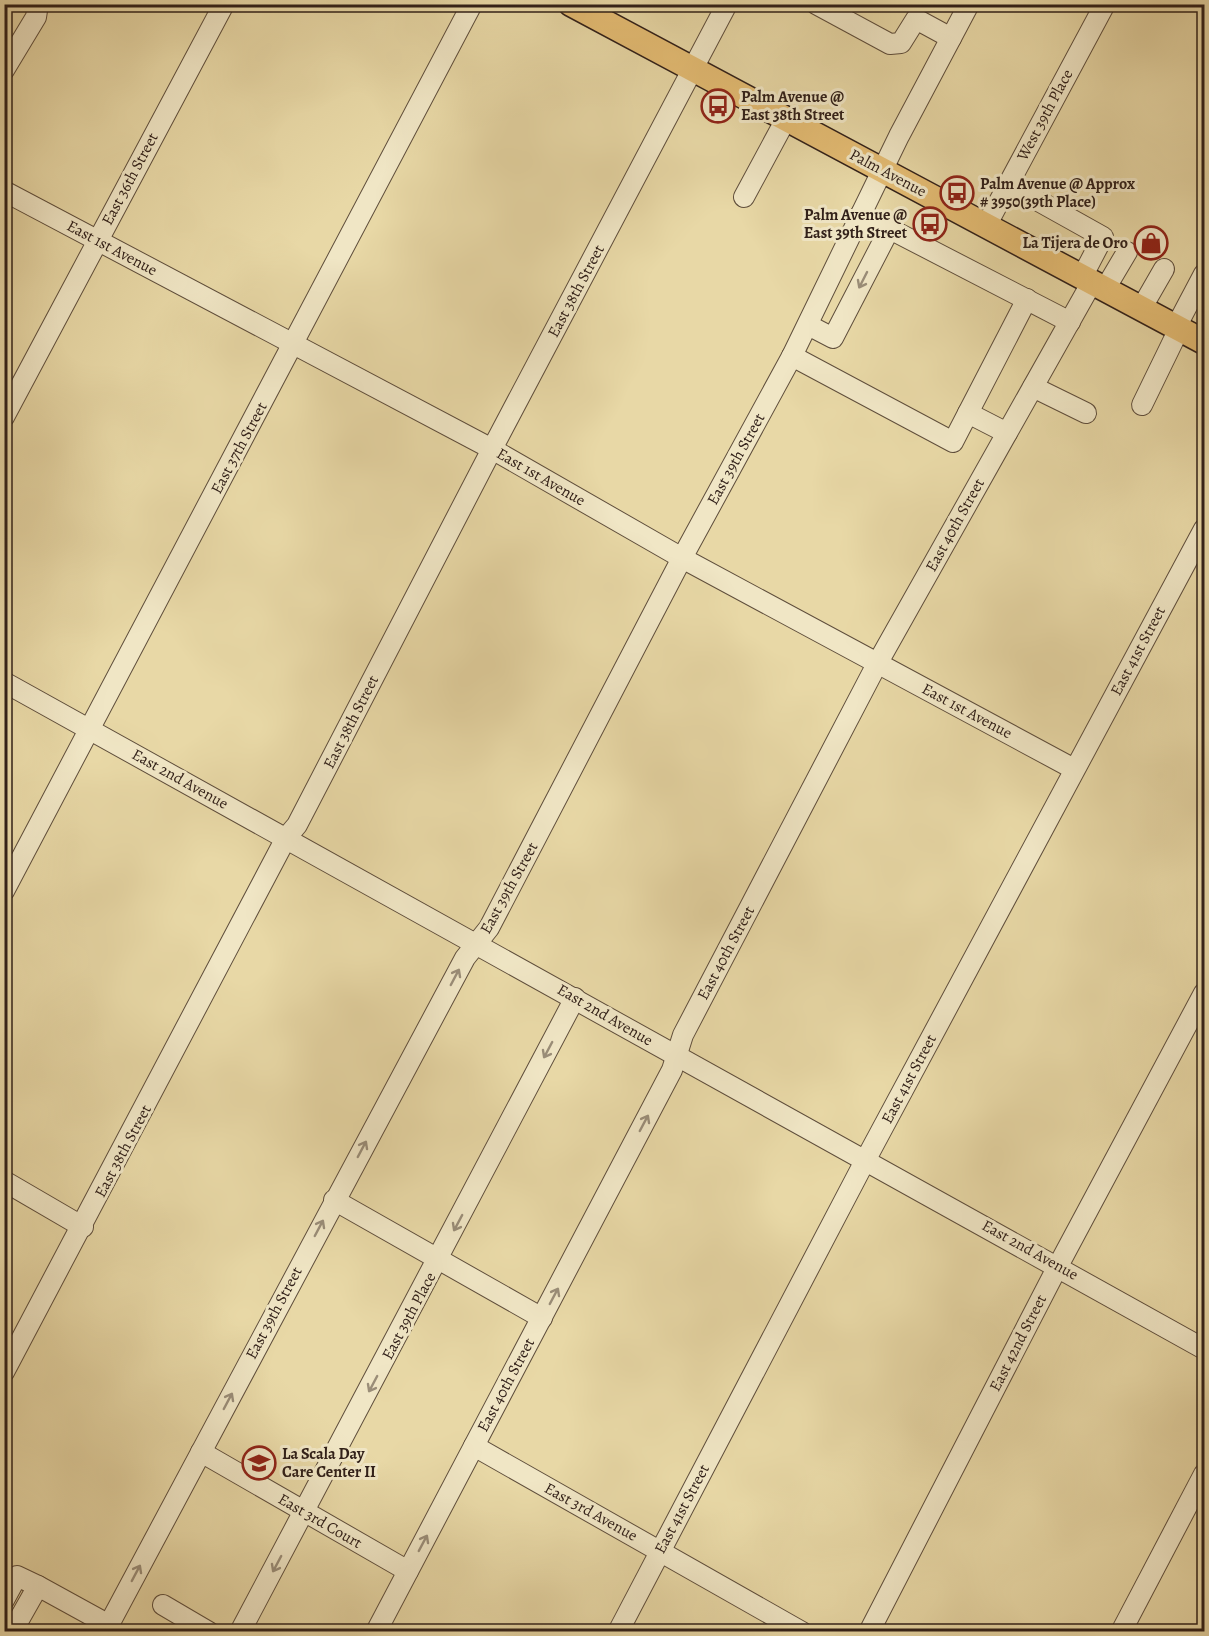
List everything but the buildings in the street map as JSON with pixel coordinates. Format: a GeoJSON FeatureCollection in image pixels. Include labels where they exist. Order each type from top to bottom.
{"type":"FeatureCollection","features":[{"type":"Feature","properties":{"kind":"main road","name":"Palm Avenue"},"geometry":{"type":"LineString","coordinates":[[586,8],[694,70],[1204,342]]}},
{"type":"Feature","properties":{"kind":"street"},"geometry":{"type":"LineString","coordinates":[[4,69],[36,16],[38,4]]}},
{"type":"Feature","properties":{"kind":"street","name":"East 36th Street"},"geometry":{"type":"LineString","coordinates":[[4,417],[224,4]]}},
{"type":"Feature","properties":{"kind":"street","name":"East 37th Street"},"geometry":{"type":"LineString","coordinates":[[4,891],[294,346],[472,4]]}},
{"type":"Feature","properties":{"kind":"street","name":"East 38th Street"},"geometry":{"type":"LineString","coordinates":[[4,1372],[83,1227],[286,838],[297,825],[727,4]]}},
{"type":"Feature","properties":{"kind":"street"},"geometry":{"type":"LineString","coordinates":[[816,4],[890,44],[901,43],[916,20],[951,38]]}},
{"type":"Feature","properties":{"kind":"street","name":"East 39th Street"},"geometry":{"type":"LineString","coordinates":[[107,1628],[465,958],[489,928],[682,558],[792,356],[882,170],[969,4]]}},
{"type":"Feature","properties":{"kind":"street","name":"West 39th Place"},"geometry":{"type":"LineString","coordinates":[[986,226],[1105,4]]}},
{"type":"Feature","properties":{"kind":"street"},"geometry":{"type":"LineString","coordinates":[[744,197],[786,119]]}},
{"type":"Feature","properties":{"kind":"street"},"geometry":{"type":"LineString","coordinates":[[1008,184],[1103,237],[1093,283]]}},
{"type":"Feature","properties":{"kind":"street","name":"East 1st Avenue"},"geometry":{"type":"LineString","coordinates":[[4,190],[294,346],[492,449],[682,558],[1074,769]]}},
{"type":"Feature","properties":{"kind":"street"},"geometry":{"type":"LineString","coordinates":[[861,214],[1070,322]]}},
{"type":"Feature","properties":{"kind":"street"},"geometry":{"type":"LineString","coordinates":[[808,325],[833,338],[890,228]]}},
{"type":"Feature","properties":{"kind":"street"},"geometry":{"type":"LineString","coordinates":[[1093,283],[1127,252]]}},
{"type":"Feature","properties":{"kind":"street"},"geometry":{"type":"LineString","coordinates":[[1141,309],[1164,269]]}},
{"type":"Feature","properties":{"kind":"street"},"geometry":{"type":"LineString","coordinates":[[1142,405],[1204,274]]}},
{"type":"Feature","properties":{"kind":"street","name":"East 40th Street"},"geometry":{"type":"LineString","coordinates":[[376,1632],[672,1070],[675,1055],[877,664],[1093,283]]}},
{"type":"Feature","properties":{"kind":"street"},"geometry":{"type":"LineString","coordinates":[[792,356],[953,442],[1027,299]]}},
{"type":"Feature","properties":{"kind":"street"},"geometry":{"type":"LineString","coordinates":[[1033,387],[1086,413]]}},
{"type":"Feature","properties":{"kind":"street"},"geometry":{"type":"LineString","coordinates":[[968,413],[1007,433]]}},
{"type":"Feature","properties":{"kind":"street","name":"East 41st Street"},"geometry":{"type":"LineString","coordinates":[[618,1632],[866,1159],[1204,529]]}},
{"type":"Feature","properties":{"kind":"street","name":"East 2nd Avenue"},"geometry":{"type":"LineString","coordinates":[[4,682],[866,1159],[1204,1349]]}},
{"type":"Feature","properties":{"kind":"street","name":"East 42nd Street"},"geometry":{"type":"LineString","coordinates":[[869,1632],[1058,1266],[1204,993]]}},
{"type":"Feature","properties":{"kind":"street","name":"East 39th Place"},"geometry":{"type":"LineString","coordinates":[[241,1631],[440,1258],[575,998]]}},
{"type":"Feature","properties":{"kind":"street"},"geometry":{"type":"LineString","coordinates":[[4,1181],[83,1227]]}},
{"type":"Feature","properties":{"kind":"street"},"geometry":{"type":"LineString","coordinates":[[334,1200],[440,1258],[542,1318]]}},
{"type":"Feature","properties":{"kind":"street","name":"East 3rd Avenue"},"geometry":{"type":"LineString","coordinates":[[474,1446],[802,1632]]}},
{"type":"Feature","properties":{"kind":"street","name":"East 3rd Court"},"geometry":{"type":"LineString","coordinates":[[201,1452],[408,1571]]}},
{"type":"Feature","properties":{"kind":"street"},"geometry":{"type":"LineString","coordinates":[[1121,1632],[1204,1474]]}},
{"type":"Feature","properties":{"kind":"street"},"geometry":{"type":"LineString","coordinates":[[4,1600],[17,1576],[38,1586],[107,1628]]}},
{"type":"Feature","properties":{"kind":"street"},"geometry":{"type":"LineString","coordinates":[[12,1632],[38,1586]]}},
{"type":"Feature","properties":{"kind":"street"},"geometry":{"type":"LineString","coordinates":[[163,1605],[209,1632]]}},
{"type":"Feature","properties":{"kind":"place","name":"Palm Avenue @ East 38th Street"},"geometry":{"type":"Point","coordinates":[718,106]}},
{"type":"Feature","properties":{"kind":"place","name":"Palm Avenue @ Approx # 3950(39th Place)"},"geometry":{"type":"Point","coordinates":[957,193]}},
{"type":"Feature","properties":{"kind":"place","name":"Palm Avenue @ East 39th Street"},"geometry":{"type":"Point","coordinates":[930,224]}},
{"type":"Feature","properties":{"kind":"place","name":"La Tijera de Oro"},"geometry":{"type":"Point","coordinates":[1151,243]}},
{"type":"Feature","properties":{"kind":"place","name":"La Scala Day Care Center II"},"geometry":{"type":"Point","coordinates":[259,1463]}}]}
